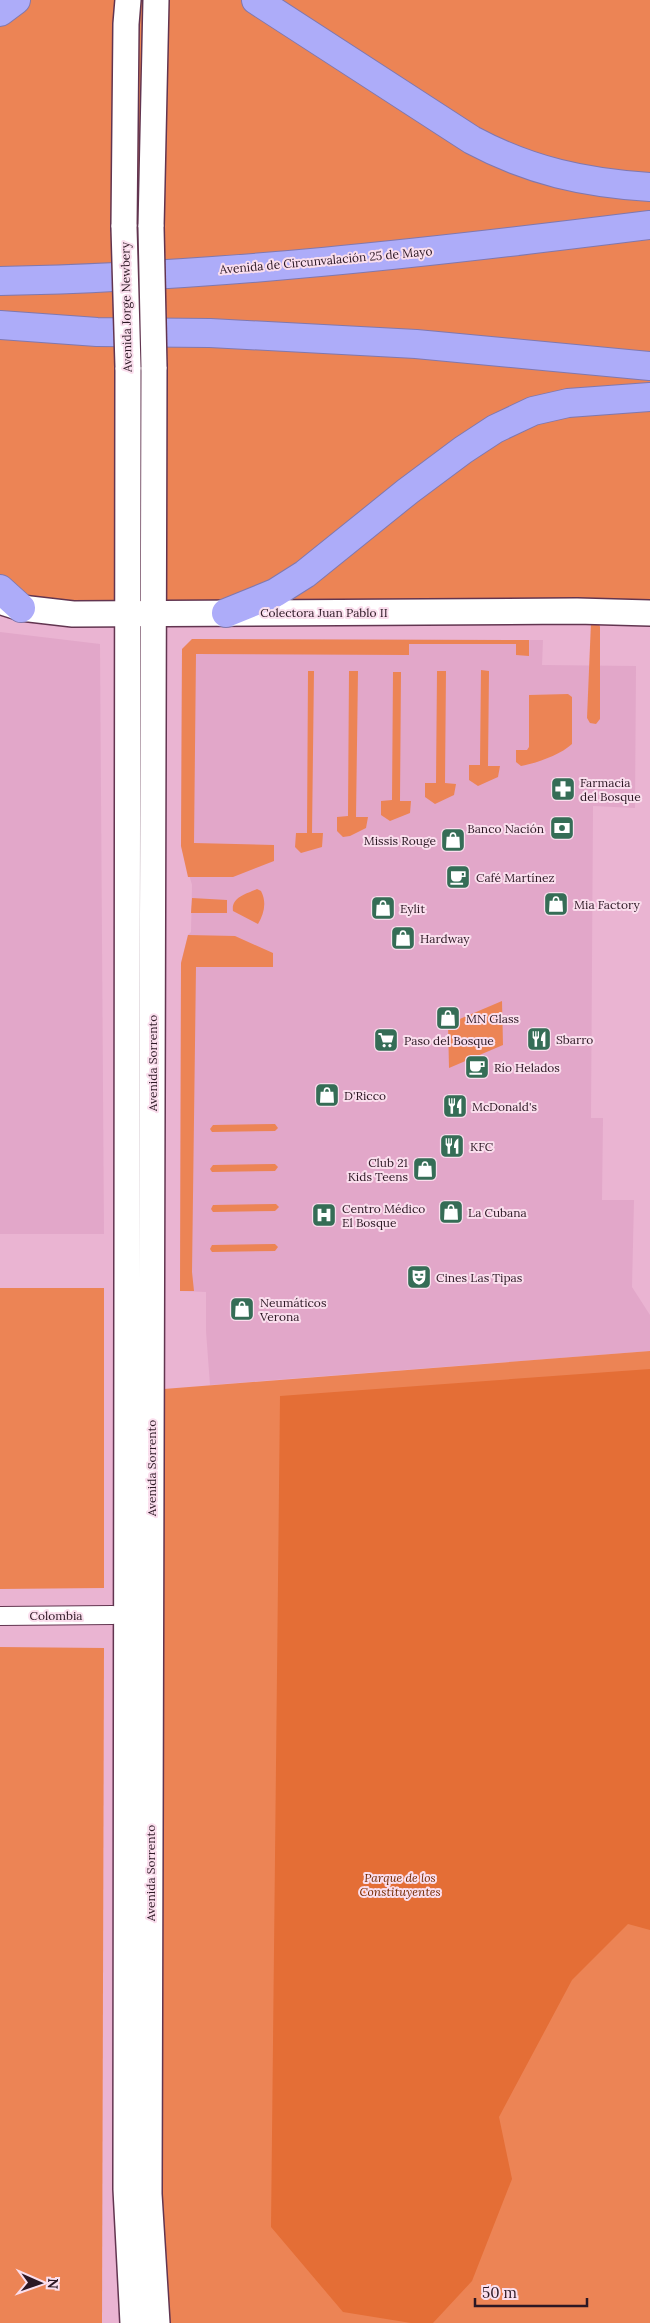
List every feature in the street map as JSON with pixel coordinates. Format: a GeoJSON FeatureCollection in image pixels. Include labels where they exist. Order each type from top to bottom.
{"type":"FeatureCollection","features":[{"type":"Feature","properties":{"kind":"highway"},"geometry":{"type":"LineString","coordinates":[[0,12],[17,0]]}},
{"type":"Feature","properties":{"kind":"highway"},"geometry":{"type":"LineString","coordinates":[[256,0],[472,140],[506,158],[542,170],[583,179],[650,187]]}},
{"type":"Feature","properties":{"kind":"highway","name":"Avenida de Circunvalación 25 de Mayo"},"geometry":{"type":"LineString","coordinates":[[0,281],[98,279],[188,273],[349,259],[650,225]]}},
{"type":"Feature","properties":{"kind":"highway"},"geometry":{"type":"LineString","coordinates":[[0,325],[97,332],[210,333],[416,344],[650,366]]}},
{"type":"Feature","properties":{"kind":"highway"},"geometry":{"type":"LineString","coordinates":[[226,613],[275,593],[305,574],[423,479],[495,429],[533,411],[568,403],[650,397]]}},
{"type":"Feature","properties":{"kind":"highway"},"geometry":{"type":"LineString","coordinates":[[0,589],[11,604]]}},
{"type":"Feature","properties":{"kind":"main road"},"geometry":{"type":"LineString","coordinates":[[0,6],[17,0]]}},
{"type":"Feature","properties":{"kind":"main road","name":"Avenida Jorge Newbery"},"geometry":{"type":"LineString","coordinates":[[126,613],[128,367],[124,227],[126,24],[128,0]]}},
{"type":"Feature","properties":{"kind":"main road"},"geometry":{"type":"LineString","coordinates":[[153,613],[154,367],[151,227],[156,0]]}},
{"type":"Feature","properties":{"kind":"main road","name":"Colectora Juan Pablo II"},"geometry":{"type":"LineString","coordinates":[[11,604],[73,614],[577,611],[650,613]]}},
{"type":"Feature","properties":{"kind":"main road","name":"Avenida Sorrento"},"geometry":{"type":"LineString","coordinates":[[126,613],[126,2189],[133,2323]]}},
{"type":"Feature","properties":{"kind":"main road","name":"Avenida Sorrento"},"geometry":{"type":"LineString","coordinates":[[153,613],[149,2194],[157,2323]]}},
{"type":"Feature","properties":{"kind":"street","name":"Colombia"},"geometry":{"type":"LineString","coordinates":[[0,1616],[113,1616]]}},
{"type":"Feature","properties":{"kind":"shaded area"},"geometry":{"type":"Polygon","coordinates":[[[0,632],[100,644],[104,1234],[0,1234],[0,632]]]}},
{"type":"Feature","properties":{"kind":"shaded area","name":"Paso del Bosque"},"geometry":{"type":"Polygon","coordinates":[[[192,639],[543,640],[542,665],[636,666],[635,808],[593,806],[591,1118],[603,1118],[602,1200],[634,1200],[632,1287],[650,1315],[650,1351],[210,1385],[206,1331],[206,1292],[180,1291],[181,963],[188,935],[191,932],[192,885],[181,846],[182,649],[192,639]]]}},
{"type":"Feature","properties":{"kind":"green space"},"geometry":{"type":"Polygon","coordinates":[[[17,0],[650,0],[650,613],[0,602],[0,6],[17,0]]]}},
{"type":"Feature","properties":{"kind":"green space"},"geometry":{"type":"Polygon","coordinates":[[[591,622],[599,623],[600,627],[600,719],[596,724],[590,723],[587,718],[591,622]]]}},
{"type":"Feature","properties":{"kind":"green space"},"geometry":{"type":"Polygon","coordinates":[[[192,639],[529,640],[529,656],[516,655],[516,644],[409,644],[409,655],[196,654],[194,843],[274,845],[274,861],[233,877],[188,877],[181,846],[182,649],[192,639]]]}},
{"type":"Feature","properties":{"kind":"green space"},"geometry":{"type":"Polygon","coordinates":[[[481,670],[489,671],[488,766],[500,766],[498,777],[478,786],[469,780],[469,765],[480,765],[481,670]]]}},
{"type":"Feature","properties":{"kind":"green space"},"geometry":{"type":"Polygon","coordinates":[[[308,671],[314,671],[312,833],[323,833],[322,847],[301,853],[295,847],[296,833],[307,833],[308,671]]]}},
{"type":"Feature","properties":{"kind":"green space"},"geometry":{"type":"Polygon","coordinates":[[[349,671],[358,671],[356,817],[368,817],[366,828],[350,836],[343,837],[337,831],[337,817],[348,816],[349,671]]]}},
{"type":"Feature","properties":{"kind":"green space"},"geometry":{"type":"Polygon","coordinates":[[[437,671],[446,671],[445,783],[456,784],[454,795],[435,804],[425,797],[425,783],[436,783],[437,671]]]}},
{"type":"Feature","properties":{"kind":"green space"},"geometry":{"type":"Polygon","coordinates":[[[393,672],[401,672],[400,801],[411,801],[410,813],[390,821],[381,815],[381,801],[392,800],[393,672]]]}},
{"type":"Feature","properties":{"kind":"green space"},"geometry":{"type":"Polygon","coordinates":[[[568,694],[572,697],[572,744],[548,758],[521,766],[516,762],[516,750],[527,750],[529,747],[529,695],[568,694]]]}},
{"type":"Feature","properties":{"kind":"green space"},"geometry":{"type":"Polygon","coordinates":[[[257,889],[263,895],[264,904],[262,916],[258,924],[233,911],[234,902],[237,899],[257,889]]]}},
{"type":"Feature","properties":{"kind":"green space"},"geometry":{"type":"Polygon","coordinates":[[[192,898],[227,900],[227,913],[191,913],[192,898]]]}},
{"type":"Feature","properties":{"kind":"green space"},"geometry":{"type":"Polygon","coordinates":[[[188,935],[235,936],[273,953],[273,967],[196,967],[192,1272],[194,1291],[180,1291],[181,963],[188,935]]]}},
{"type":"Feature","properties":{"kind":"green space"},"geometry":{"type":"Polygon","coordinates":[[[502,1001],[503,1045],[449,1068],[448,1024],[502,1001]]]}},
{"type":"Feature","properties":{"kind":"green space"},"geometry":{"type":"Polygon","coordinates":[[[275,1124],[278,1128],[275,1131],[212,1132],[210,1129],[213,1125],[275,1124]]]}},
{"type":"Feature","properties":{"kind":"green space"},"geometry":{"type":"Polygon","coordinates":[[[275,1164],[278,1167],[275,1171],[212,1172],[210,1169],[213,1165],[275,1164]]]}},
{"type":"Feature","properties":{"kind":"green space"},"geometry":{"type":"Polygon","coordinates":[[[276,1204],[279,1207],[275,1211],[213,1212],[211,1209],[213,1205],[276,1204]]]}},
{"type":"Feature","properties":{"kind":"green space"},"geometry":{"type":"Polygon","coordinates":[[[275,1244],[278,1247],[275,1251],[212,1252],[210,1249],[212,1245],[275,1244]]]}},
{"type":"Feature","properties":{"kind":"green space"},"geometry":{"type":"Polygon","coordinates":[[[0,1288],[104,1288],[104,1588],[0,1589],[0,1288]]]}},
{"type":"Feature","properties":{"kind":"green space","name":"Parque de los Constituyentes"},"geometry":{"type":"Polygon","coordinates":[[[650,1351],[650,2323],[157,2323],[151,1390],[650,1351]]]}},
{"type":"Feature","properties":{"kind":"green space","name":"Parque de los Constituyentes"},"geometry":{"type":"Polygon","coordinates":[[[650,1369],[650,1930],[628,1924],[572,1980],[499,2117],[512,2179],[472,2281],[433,2323],[411,2323],[343,2312],[271,2227],[280,1396],[650,1369]]]}},
{"type":"Feature","properties":{"kind":"green space"},"geometry":{"type":"Polygon","coordinates":[[[0,1647],[104,1648],[102,2323],[0,2323],[0,1647]]]}},
{"type":"Feature","properties":{"kind":"place","name":"Farmacia del Bosque"},"geometry":{"type":"Point","coordinates":[563,789]}},
{"type":"Feature","properties":{"kind":"place","name":"Banco Nación"},"geometry":{"type":"Point","coordinates":[562,828]}},
{"type":"Feature","properties":{"kind":"place","name":"Missis Rouge"},"geometry":{"type":"Point","coordinates":[453,840]}},
{"type":"Feature","properties":{"kind":"place","name":"Café Martínez"},"geometry":{"type":"Point","coordinates":[458,877]}},
{"type":"Feature","properties":{"kind":"place","name":"Mia Factory"},"geometry":{"type":"Point","coordinates":[556,904]}},
{"type":"Feature","properties":{"kind":"place","name":"Eylit"},"geometry":{"type":"Point","coordinates":[383,908]}},
{"type":"Feature","properties":{"kind":"place","name":"Hardway"},"geometry":{"type":"Point","coordinates":[403,938]}},
{"type":"Feature","properties":{"kind":"place","name":"MN Glass"},"geometry":{"type":"Point","coordinates":[448,1018]}},
{"type":"Feature","properties":{"kind":"place","name":"Sbarro"},"geometry":{"type":"Point","coordinates":[539,1039]}},
{"type":"Feature","properties":{"kind":"place","name":"Paso del Bosque"},"geometry":{"type":"Point","coordinates":[386,1040]}},
{"type":"Feature","properties":{"kind":"place","name":"Río Helados"},"geometry":{"type":"Point","coordinates":[477,1067]}},
{"type":"Feature","properties":{"kind":"place","name":"D'Ricco"},"geometry":{"type":"Point","coordinates":[327,1095]}},
{"type":"Feature","properties":{"kind":"place","name":"McDonald's"},"geometry":{"type":"Point","coordinates":[455,1106]}},
{"type":"Feature","properties":{"kind":"place","name":"KFC"},"geometry":{"type":"Point","coordinates":[452,1146]}},
{"type":"Feature","properties":{"kind":"place","name":"Club 21 Kids Teens"},"geometry":{"type":"Point","coordinates":[425,1169]}},
{"type":"Feature","properties":{"kind":"place","name":"La Cubana"},"geometry":{"type":"Point","coordinates":[451,1212]}},
{"type":"Feature","properties":{"kind":"place","name":"Centro Médico El Bosque"},"geometry":{"type":"Point","coordinates":[324,1215]}},
{"type":"Feature","properties":{"kind":"place","name":"Cines Las Tipas"},"geometry":{"type":"Point","coordinates":[419,1277]}},
{"type":"Feature","properties":{"kind":"place","name":"Neumáticos Verona"},"geometry":{"type":"Point","coordinates":[242,1309]}}]}
